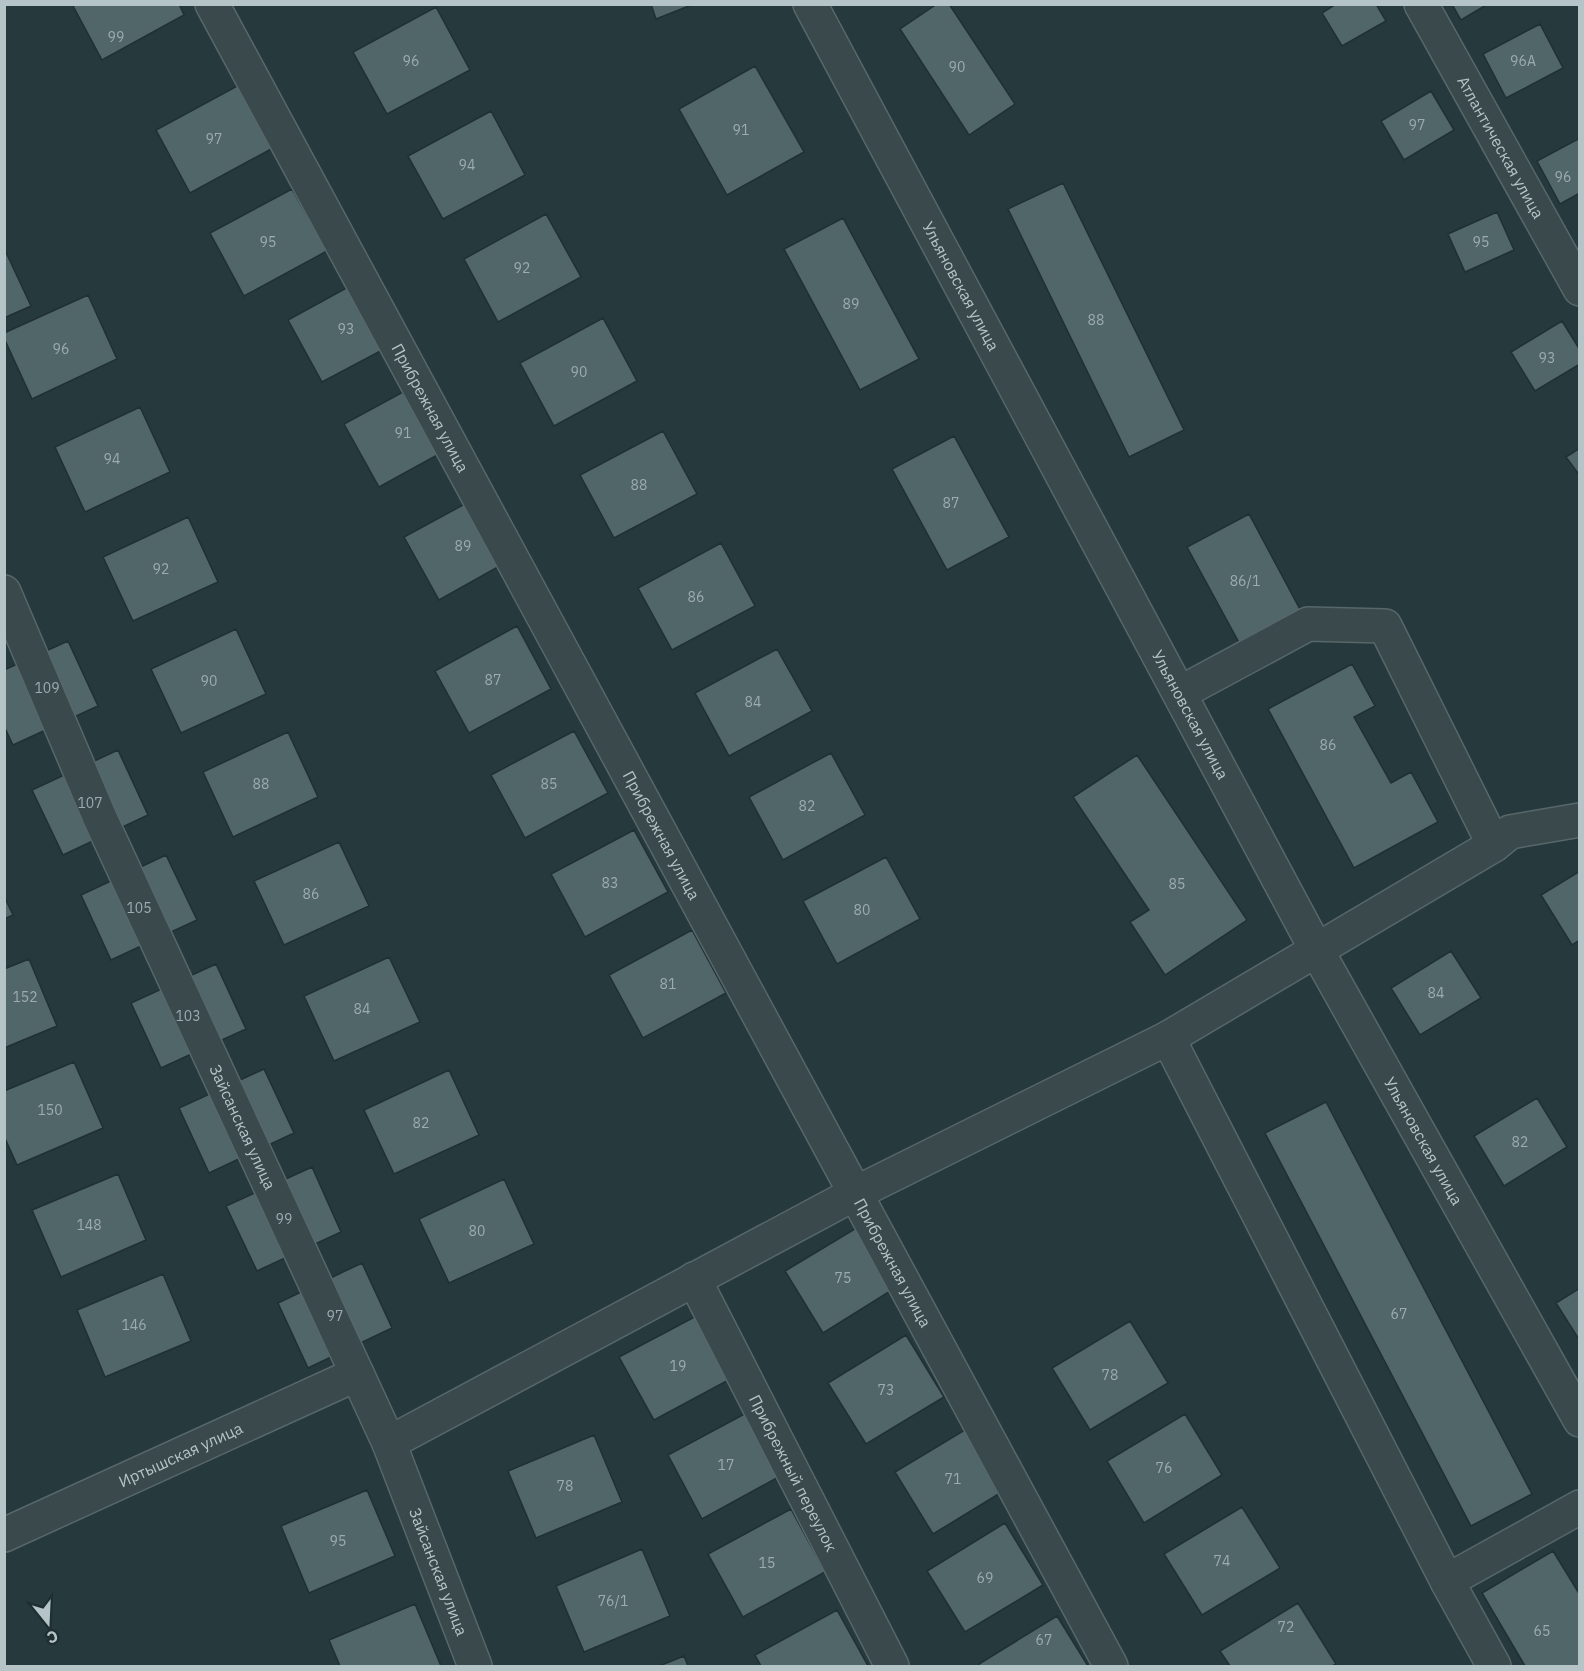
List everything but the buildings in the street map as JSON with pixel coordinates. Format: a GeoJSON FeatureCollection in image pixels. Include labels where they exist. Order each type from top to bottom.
{"type":"FeatureCollection","features":[{"type":"Feature","properties":{"kind":"street","name":"Прибрежная улица"},"geometry":{"type":"LineString","coordinates":[[212,4],[1111,1666]]}},
{"type":"Feature","properties":{"kind":"street","name":"Ульяновская улица"},"geometry":{"type":"LineString","coordinates":[[810,4],[1316,949],[1572,1386],[1580,1420]]}},
{"type":"Feature","properties":{"kind":"street","name":"Атлантическая улица"},"geometry":{"type":"LineString","coordinates":[[1421,4],[1580,289]]}},
{"type":"Feature","properties":{"kind":"street","name":"Зайсанская улица"},"geometry":{"type":"LineString","coordinates":[[4,592],[100,818],[389,1443],[475,1666]]}},
{"type":"Feature","properties":{"kind":"street"},"geometry":{"type":"LineString","coordinates":[[1180,693],[1308,624],[1385,626],[1494,845]]}},
{"type":"Feature","properties":{"kind":"street"},"geometry":{"type":"LineString","coordinates":[[389,1443],[856,1193],[1168,1038],[1494,845],[1510,832],[1580,820]]}},
{"type":"Feature","properties":{"kind":"street"},"geometry":{"type":"LineString","coordinates":[[1168,1038],[1447,1581],[1494,1666]]}},
{"type":"Feature","properties":{"kind":"street","name":"Прибрежный переулок"},"geometry":{"type":"LineString","coordinates":[[694,1279],[892,1666]]}},
{"type":"Feature","properties":{"kind":"street","name":"Иртышская улица"},"geometry":{"type":"LineString","coordinates":[[4,1535],[357,1374]]}},
{"type":"Feature","properties":{"kind":"street"},"geometry":{"type":"LineString","coordinates":[[1447,1581],[1580,1508]]}}]}
